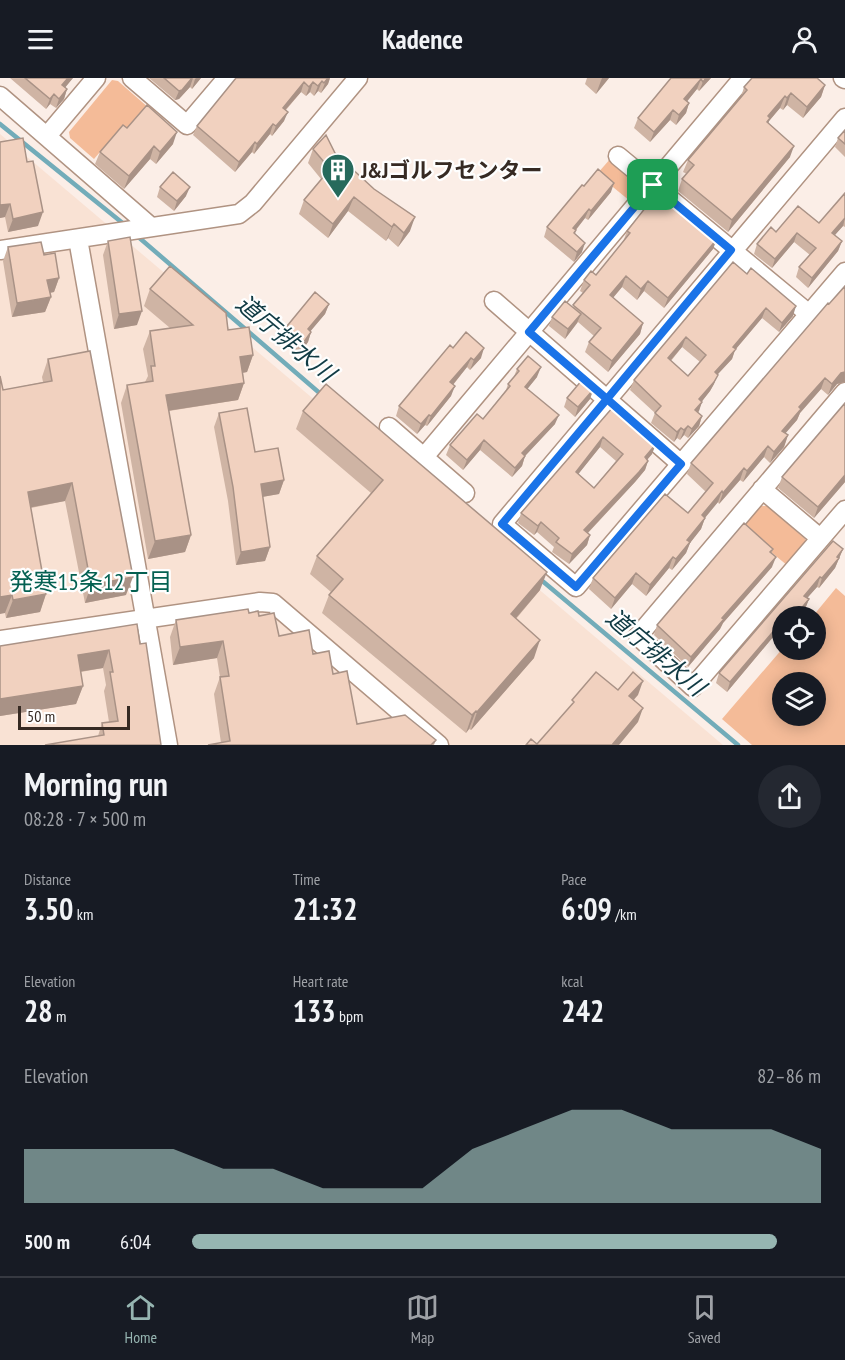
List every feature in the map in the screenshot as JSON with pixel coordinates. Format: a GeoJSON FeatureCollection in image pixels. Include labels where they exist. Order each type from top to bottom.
{"type":"FeatureCollection","features":[{"type":"Feature","properties":{"kind":"street"},"geometry":{"type":"LineString","coordinates":[[47,136],[96,78]]}},
{"type":"Feature","properties":{"kind":"street"},"geometry":{"type":"LineString","coordinates":[[132,78],[187,125],[227,78]]}},
{"type":"Feature","properties":{"kind":"street"},"geometry":{"type":"LineString","coordinates":[[0,250],[238,214],[253,203],[357,78]]}},
{"type":"Feature","properties":{"kind":"street"},"geometry":{"type":"LineString","coordinates":[[424,457],[743,78]]}},
{"type":"Feature","properties":{"kind":"street"},"geometry":{"type":"LineString","coordinates":[[0,96],[147,228]]}},
{"type":"Feature","properties":{"kind":"street"},"geometry":{"type":"LineString","coordinates":[[845,118],[731,250],[502,524],[576,587],[845,272]]}},
{"type":"Feature","properties":{"kind":"street"},"geometry":{"type":"LineString","coordinates":[[618,156],[809,314]]}},
{"type":"Feature","properties":{"kind":"street"},"geometry":{"type":"LineString","coordinates":[[78,239],[168,745]]}},
{"type":"Feature","properties":{"kind":"street"},"geometry":{"type":"LineString","coordinates":[[494,301],[681,464]]}},
{"type":"Feature","properties":{"kind":"street"},"geometry":{"type":"LineString","coordinates":[[845,392],[638,636],[693,687],[845,510]]}},
{"type":"Feature","properties":{"kind":"street"},"geometry":{"type":"LineString","coordinates":[[389,427],[465,493]]}},
{"type":"Feature","properties":{"kind":"street"},"geometry":{"type":"LineString","coordinates":[[762,489],[820,538]]}},
{"type":"Feature","properties":{"kind":"street"},"geometry":{"type":"LineString","coordinates":[[0,640],[261,602],[273,603],[440,745]]}},
{"type":"Feature","properties":{"kind":"shaded area"},"geometry":{"type":"Polygon","coordinates":[[[112,80],[118,81],[150,109],[127,136],[119,130],[94,159],[70,138],[69,132],[112,80]]]}},
{"type":"Feature","properties":{"kind":"shaded area"},"geometry":{"type":"Polygon","coordinates":[[[0,134],[723,745],[0,745],[0,134]]]}},
{"type":"Feature","properties":{"kind":"shaded area"},"geometry":{"type":"Polygon","coordinates":[[[611,158],[639,182],[640,189],[630,201],[597,174],[611,158]]]}},
{"type":"Feature","properties":{"kind":"shaded area"},"geometry":{"type":"Polygon","coordinates":[[[761,506],[767,506],[805,539],[805,545],[788,566],[742,528],[761,506]]]}},
{"type":"Feature","properties":{"kind":"shaded area"},"geometry":{"type":"Polygon","coordinates":[[[836,588],[845,596],[845,745],[752,745],[722,719],[773,660],[826,660],[826,606],[821,606],[836,588]]]}},
{"type":"Feature","properties":{"kind":"building"},"geometry":{"type":"Polygon","coordinates":[[[25,78],[68,78],[62,85],[67,89],[59,99],[54,94],[50,99],[25,78]]]}},
{"type":"Feature","properties":{"kind":"building"},"geometry":{"type":"Polygon","coordinates":[[[164,78],[192,78],[179,91],[164,78]]]}},
{"type":"Feature","properties":{"kind":"building"},"geometry":{"type":"Polygon","coordinates":[[[236,78],[328,78],[318,86],[313,82],[309,87],[304,82],[283,108],[288,112],[276,126],[273,124],[257,144],[255,142],[239,162],[197,126],[236,78]]]}},
{"type":"Feature","properties":{"kind":"building"},"geometry":{"type":"Polygon","coordinates":[[[671,78],[706,78],[703,82],[701,79],[684,99],[689,103],[679,115],[673,110],[654,132],[638,118],[671,78]]]}},
{"type":"Feature","properties":{"kind":"building"},"geometry":{"type":"Polygon","coordinates":[[[752,78],[817,78],[825,85],[807,107],[791,93],[787,98],[785,96],[768,116],[770,118],[767,122],[794,146],[732,220],[682,179],[694,165],[688,160],[747,90],[744,87],[752,78]]]}},
{"type":"Feature","properties":{"kind":"building"},"geometry":{"type":"Polygon","coordinates":[[[147,105],[177,132],[160,152],[154,146],[129,176],[100,152],[123,125],[127,128],[147,105]]]}},
{"type":"Feature","properties":{"kind":"building"},"geometry":{"type":"Polygon","coordinates":[[[845,130],[845,144],[838,138],[845,130]]]}},
{"type":"Feature","properties":{"kind":"building"},"geometry":{"type":"Polygon","coordinates":[[[326,135],[335,153],[374,189],[415,217],[404,233],[394,224],[392,227],[354,197],[333,224],[304,200],[330,169],[313,149],[326,135]]]}},
{"type":"Feature","properties":{"kind":"building"},"geometry":{"type":"Polygon","coordinates":[[[23,138],[27,162],[33,161],[43,212],[13,219],[10,204],[0,205],[0,142],[23,138]]]}},
{"type":"Feature","properties":{"kind":"building"},"geometry":{"type":"Polygon","coordinates":[[[598,169],[614,183],[591,211],[589,209],[573,228],[576,230],[574,233],[585,243],[577,252],[547,227],[598,169]]]}},
{"type":"Feature","properties":{"kind":"building"},"geometry":{"type":"Polygon","coordinates":[[[173,172],[190,187],[177,201],[160,187],[173,172]]]}},
{"type":"Feature","properties":{"kind":"building"},"geometry":{"type":"Polygon","coordinates":[[[657,193],[690,221],[692,218],[717,239],[668,298],[648,281],[641,289],[626,276],[610,295],[643,323],[612,361],[589,342],[601,328],[573,305],[590,285],[584,280],[591,271],[596,275],[630,233],[627,231],[657,193]]]}},
{"type":"Feature","properties":{"kind":"building"},"geometry":{"type":"Polygon","coordinates":[[[845,193],[845,218],[832,233],[842,241],[812,278],[799,267],[816,248],[797,233],[775,259],[757,244],[771,227],[776,232],[798,206],[819,223],[845,193]]]}},
{"type":"Feature","properties":{"kind":"building"},"geometry":{"type":"Polygon","coordinates":[[[130,237],[142,311],[119,314],[108,241],[130,237]]]}},
{"type":"Feature","properties":{"kind":"building"},"geometry":{"type":"Polygon","coordinates":[[[41,242],[44,255],[55,253],[59,278],[47,280],[51,297],[17,303],[8,247],[41,242]]]}},
{"type":"Feature","properties":{"kind":"building"},"geometry":{"type":"Polygon","coordinates":[[[733,262],[747,274],[751,268],[796,306],[782,323],[766,308],[733,347],[736,349],[715,372],[718,375],[714,382],[699,399],[702,402],[695,410],[702,416],[692,429],[688,426],[677,432],[655,413],[661,406],[634,380],[733,262]],[[686,337],[668,358],[688,376],[706,355],[686,337]]]}},
{"type":"Feature","properties":{"kind":"building"},"geometry":{"type":"Polygon","coordinates":[[[170,266],[226,313],[228,330],[249,327],[253,355],[240,357],[244,383],[166,395],[191,535],[155,541],[127,385],[153,381],[151,366],[155,366],[150,331],[193,325],[150,289],[170,266]]]}},
{"type":"Feature","properties":{"kind":"building"},"geometry":{"type":"Polygon","coordinates":[[[845,286],[845,372],[841,373],[832,384],[825,378],[799,407],[801,409],[782,431],[788,435],[774,452],[768,446],[747,471],[744,468],[723,493],[722,491],[702,515],[705,518],[687,540],[690,542],[676,559],[673,557],[650,585],[636,573],[615,598],[593,578],[665,494],[688,513],[713,483],[691,463],[845,286]]]}},
{"type":"Feature","properties":{"kind":"building"},"geometry":{"type":"Polygon","coordinates":[[[315,292],[329,304],[308,329],[311,332],[301,346],[283,331],[315,292]]]}},
{"type":"Feature","properties":{"kind":"building"},"geometry":{"type":"Polygon","coordinates":[[[565,301],[581,314],[568,329],[552,317],[565,301]]]}},
{"type":"Feature","properties":{"kind":"building"},"geometry":{"type":"Polygon","coordinates":[[[466,332],[484,348],[474,360],[471,358],[450,382],[455,386],[431,416],[429,415],[421,424],[399,406],[450,345],[453,348],[466,332]]]}},
{"type":"Feature","properties":{"kind":"building"},"geometry":{"type":"Polygon","coordinates":[[[90,351],[133,577],[91,585],[72,483],[28,492],[46,594],[13,600],[12,595],[0,597],[0,376],[3,390],[52,381],[48,359],[90,351]]]}},
{"type":"Feature","properties":{"kind":"building"},"geometry":{"type":"Polygon","coordinates":[[[528,356],[541,367],[525,387],[559,415],[522,453],[525,456],[515,468],[484,440],[467,460],[450,445],[477,414],[483,419],[510,386],[508,384],[519,371],[517,369],[528,356]]]}},
{"type":"Feature","properties":{"kind":"building"},"geometry":{"type":"Polygon","coordinates":[[[582,380],[593,390],[578,407],[567,398],[582,380]]]}},
{"type":"Feature","properties":{"kind":"building"},"geometry":{"type":"Polygon","coordinates":[[[326,384],[547,572],[511,614],[540,640],[472,715],[329,595],[343,579],[317,556],[383,480],[303,411],[326,384]]]}},
{"type":"Feature","properties":{"kind":"building"},"geometry":{"type":"Polygon","coordinates":[[[845,403],[845,475],[818,507],[782,477],[845,403]]]}},
{"type":"Feature","properties":{"kind":"building"},"geometry":{"type":"Polygon","coordinates":[[[613,407],[656,444],[645,457],[648,461],[639,472],[584,530],[590,535],[572,554],[556,542],[559,538],[541,522],[538,526],[521,513],[613,407]],[[603,437],[576,472],[594,488],[623,454],[603,437]]]}},
{"type":"Feature","properties":{"kind":"building"},"geometry":{"type":"Polygon","coordinates":[[[247,408],[255,452],[278,448],[284,480],[261,484],[270,547],[241,552],[233,487],[219,413],[247,408]]]}},
{"type":"Feature","properties":{"kind":"building"},"geometry":{"type":"Polygon","coordinates":[[[744,523],[773,549],[770,552],[776,557],[691,657],[657,625],[744,523]]]}},
{"type":"Feature","properties":{"kind":"building"},"geometry":{"type":"Polygon","coordinates":[[[833,541],[843,549],[837,557],[839,558],[804,596],[809,599],[803,606],[777,606],[833,541]]]}},
{"type":"Feature","properties":{"kind":"building"},"geometry":{"type":"Polygon","coordinates":[[[248,609],[249,613],[258,611],[259,616],[274,613],[279,636],[309,630],[313,654],[329,651],[333,674],[347,671],[357,724],[405,715],[436,740],[431,745],[208,745],[230,741],[220,677],[229,676],[223,641],[180,647],[176,620],[248,609]]]}},
{"type":"Feature","properties":{"kind":"building"},"geometry":{"type":"Polygon","coordinates":[[[772,612],[772,633],[730,682],[719,673],[772,612]]]}},
{"type":"Feature","properties":{"kind":"building"},"geometry":{"type":"Polygon","coordinates":[[[137,624],[140,644],[146,643],[161,745],[45,745],[104,735],[102,723],[118,721],[109,650],[78,655],[83,686],[0,699],[0,646],[137,624]]]}},
{"type":"Feature","properties":{"kind":"building"},"geometry":{"type":"Polygon","coordinates":[[[596,672],[618,690],[633,672],[643,681],[629,696],[643,708],[612,745],[526,745],[531,739],[537,744],[574,702],[572,700],[596,672]]]}},
{"type":"Feature","properties":{"kind":"waterway","name":"道庁排水川"},"geometry":{"type":"LineString","coordinates":[[0,124],[125,225]]}},
{"type":"Feature","properties":{"kind":"waterway","name":"道庁排水川"},"geometry":{"type":"LineString","coordinates":[[136,235],[323,396]]}},
{"type":"Feature","properties":{"kind":"waterway","name":"道庁排水川"},"geometry":{"type":"LineString","coordinates":[[540,579],[738,745]]}},
{"type":"Feature","properties":{"kind":"place","name":"J&Jゴルフセンター"},"geometry":{"type":"Point","coordinates":[338,199]}},
{"type":"Feature","properties":{"kind":"district","name":"発寒15条12丁目"},"geometry":{"type":"Point","coordinates":[91,581]}},
{"type":"Feature","properties":{"kind":"route"},"geometry":{"type":"LineString","coordinates":[[653,185],[529,332],[607,399],[502,524],[576,587],[681,464],[607,399],[731,250],[653,185]]}}]}
